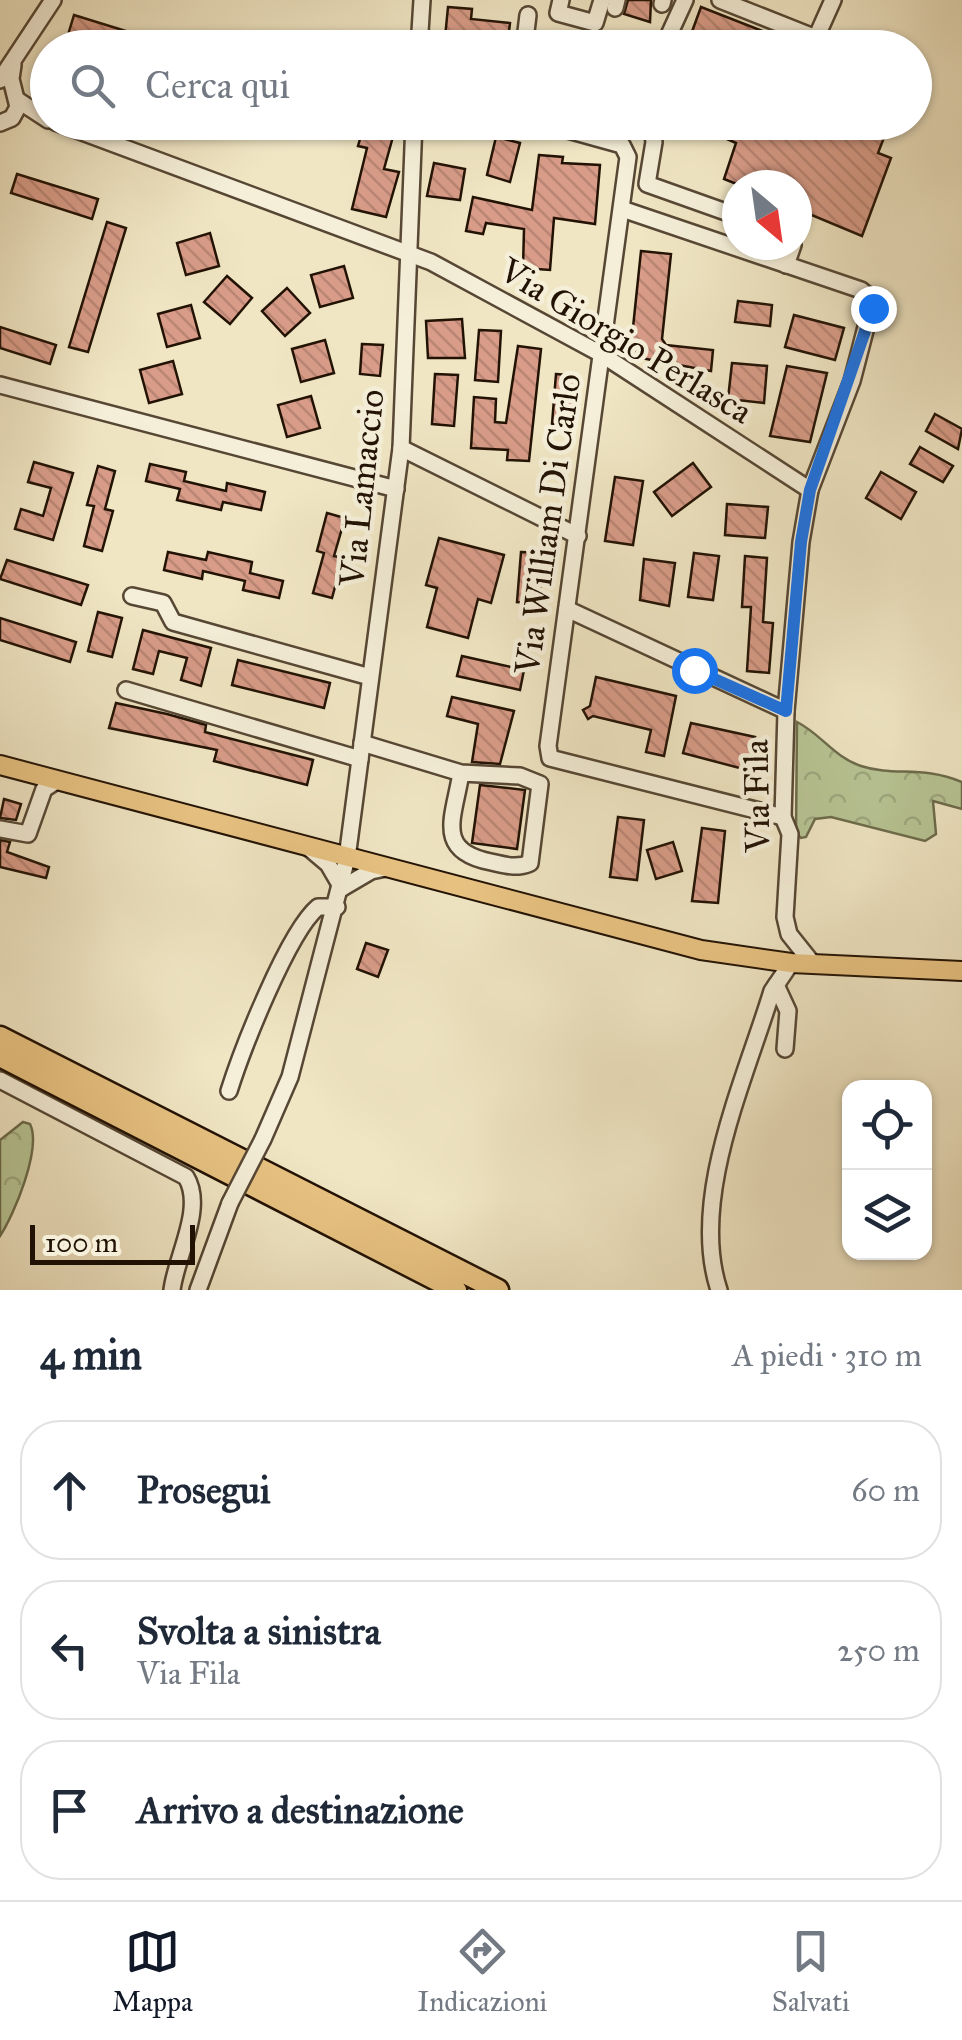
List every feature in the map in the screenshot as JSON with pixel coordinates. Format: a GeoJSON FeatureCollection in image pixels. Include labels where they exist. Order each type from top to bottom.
{"type":"FeatureCollection","features":[{"type":"Feature","properties":{"kind":"highway"},"geometry":{"type":"LineString","coordinates":[[0,1037],[498,1290]]}},
{"type":"Feature","properties":{"kind":"highway"},"geometry":{"type":"LineString","coordinates":[[0,1056],[456,1290]]}},
{"type":"Feature","properties":{"kind":"main road"},"geometry":{"type":"LineString","coordinates":[[0,765],[701,950],[792,963],[962,971]]}},
{"type":"Feature","properties":{"kind":"street"},"geometry":{"type":"LineString","coordinates":[[34,30],[53,0]]}},
{"type":"Feature","properties":{"kind":"street"},"geometry":{"type":"LineString","coordinates":[[420,30],[422,0]]}},
{"type":"Feature","properties":{"kind":"street"},"geometry":{"type":"LineString","coordinates":[[561,0],[558,13],[595,22],[611,3]]}},
{"type":"Feature","properties":{"kind":"street"},"geometry":{"type":"LineString","coordinates":[[671,30],[685,0]]}},
{"type":"Feature","properties":{"kind":"street"},"geometry":{"type":"LineString","coordinates":[[720,0],[796,30]]}},
{"type":"Feature","properties":{"kind":"street"},"geometry":{"type":"LineString","coordinates":[[820,30],[833,0]]}},
{"type":"Feature","properties":{"kind":"street"},"geometry":{"type":"LineString","coordinates":[[526,30],[528,15]]}},
{"type":"Feature","properties":{"kind":"street"},"geometry":{"type":"LineString","coordinates":[[30,36],[14,61],[5,123],[30,121]]}},
{"type":"Feature","properties":{"kind":"street"},"geometry":{"type":"LineString","coordinates":[[8,89],[30,106]]}},
{"type":"Feature","properties":{"kind":"street","name":"Via Giorgio Perlasca"},"geometry":{"type":"LineString","coordinates":[[101,140],[406,252],[502,298],[602,354],[810,490]]}},
{"type":"Feature","properties":{"kind":"street","name":"Via Lamaccio"},"geometry":{"type":"LineString","coordinates":[[198,1290],[230,1203],[290,1077],[342,888],[401,448],[413,140]]}},
{"type":"Feature","properties":{"kind":"street","name":"Via William Di Carlo"},"geometry":{"type":"LineString","coordinates":[[601,140],[622,146],[628,157],[550,758],[784,817]]}},
{"type":"Feature","properties":{"kind":"street"},"geometry":{"type":"LineString","coordinates":[[654,140],[647,184],[722,210]]}},
{"type":"Feature","properties":{"kind":"street","name":"Via Fila"},"geometry":{"type":"LineString","coordinates":[[622,209],[861,290],[873,300],[852,381],[810,490],[801,542],[786,711],[784,817],[790,834],[785,918],[789,934],[813,964]]}},
{"type":"Feature","properties":{"kind":"street"},"geometry":{"type":"LineString","coordinates":[[718,243],[722,235]]}},
{"type":"Feature","properties":{"kind":"street"},"geometry":{"type":"LineString","coordinates":[[786,265],[788,260]]}},
{"type":"Feature","properties":{"kind":"street"},"geometry":{"type":"LineString","coordinates":[[0,385],[396,489]]}},
{"type":"Feature","properties":{"kind":"street"},"geometry":{"type":"LineString","coordinates":[[401,448],[578,536]]}},
{"type":"Feature","properties":{"kind":"street"},"geometry":{"type":"LineString","coordinates":[[132,596],[163,603],[173,622],[370,678]]}},
{"type":"Feature","properties":{"kind":"street"},"geometry":{"type":"LineString","coordinates":[[567,610],[786,711]]}},
{"type":"Feature","properties":{"kind":"street"},"geometry":{"type":"LineString","coordinates":[[126,690],[361,751],[462,773],[520,776],[540,784],[530,863],[519,868],[470,858],[456,848],[451,838],[462,773]]}},
{"type":"Feature","properties":{"kind":"street"},"geometry":{"type":"LineString","coordinates":[[0,828],[28,834],[44,789],[58,780]]}},
{"type":"Feature","properties":{"kind":"street"},"geometry":{"type":"LineString","coordinates":[[309,848],[328,864],[342,888],[371,871],[386,868]]}},
{"type":"Feature","properties":{"kind":"street"},"geometry":{"type":"LineString","coordinates":[[229,1090],[246,1038],[298,932],[318,907],[337,907]]}},
{"type":"Feature","properties":{"kind":"street"},"geometry":{"type":"LineString","coordinates":[[719,1290],[708,1250],[709,1210],[776,986],[792,963]]}},
{"type":"Feature","properties":{"kind":"street"},"geometry":{"type":"LineString","coordinates":[[776,986],[788,1011],[785,1049]]}},
{"type":"Feature","properties":{"kind":"street"},"geometry":{"type":"LineString","coordinates":[[0,1080],[186,1178],[194,1199],[175,1262],[172,1290]]}},
{"type":"Feature","properties":{"kind":"green space"},"geometry":{"type":"Polygon","coordinates":[[[797,722],[861,766],[934,774],[962,782],[962,809],[933,801],[936,834],[925,841],[831,817],[815,819],[806,837],[801,838],[796,833],[797,722]]]}},
{"type":"Feature","properties":{"kind":"green space"},"geometry":{"type":"Polygon","coordinates":[[[23,1122],[30,1124],[33,1135],[29,1164],[19,1198],[0,1236],[0,1140],[23,1122]]]}},
{"type":"Feature","properties":{"kind":"building"},"geometry":{"type":"Polygon","coordinates":[[[628,0],[651,0],[650,22],[624,14],[628,0]]]}},
{"type":"Feature","properties":{"kind":"building"},"geometry":{"type":"Polygon","coordinates":[[[448,7],[472,9],[471,19],[510,23],[509,30],[446,30],[448,7]]]}},
{"type":"Feature","properties":{"kind":"building"},"geometry":{"type":"Polygon","coordinates":[[[701,7],[760,30],[693,30],[701,7]]]}},
{"type":"Feature","properties":{"kind":"building"},"geometry":{"type":"Polygon","coordinates":[[[74,15],[123,30],[69,30],[74,15]]]}},
{"type":"Feature","properties":{"kind":"building"},"geometry":{"type":"Polygon","coordinates":[[[360,140],[392,140],[384,169],[399,172],[386,217],[352,209],[367,148],[358,146],[360,140]]]}},
{"type":"Feature","properties":{"kind":"building"},"geometry":{"type":"Polygon","coordinates":[[[495,140],[520,143],[510,182],[487,175],[495,140]]]}},
{"type":"Feature","properties":{"kind":"building"},"geometry":{"type":"Polygon","coordinates":[[[729,140],[883,140],[878,153],[891,158],[862,236],[812,215],[812,170],[727,170],[736,143],[729,140]]]}},
{"type":"Feature","properties":{"kind":"building"},"geometry":{"type":"Polygon","coordinates":[[[539,155],[563,157],[562,163],[600,165],[595,224],[554,218],[550,270],[523,268],[524,229],[486,223],[483,234],[466,231],[473,197],[532,210],[539,155]]]}},
{"type":"Feature","properties":{"kind":"building"},"geometry":{"type":"Polygon","coordinates":[[[434,163],[465,169],[460,200],[427,196],[434,163]]]}},
{"type":"Feature","properties":{"kind":"building"},"geometry":{"type":"Polygon","coordinates":[[[17,174],[98,199],[92,219],[11,193],[17,174]]]}},
{"type":"Feature","properties":{"kind":"building"},"geometry":{"type":"Polygon","coordinates":[[[107,222],[126,228],[88,352],[69,347],[107,222]]]}},
{"type":"Feature","properties":{"kind":"building"},"geometry":{"type":"Polygon","coordinates":[[[210,233],[219,266],[186,275],[177,243],[210,233]]]}},
{"type":"Feature","properties":{"kind":"building"},"geometry":{"type":"Polygon","coordinates":[[[641,251],[671,254],[662,339],[666,345],[713,350],[711,371],[630,356],[641,251]]]}},
{"type":"Feature","properties":{"kind":"building"},"geometry":{"type":"Polygon","coordinates":[[[344,266],[353,298],[320,307],[311,275],[344,266]]]}},
{"type":"Feature","properties":{"kind":"building"},"geometry":{"type":"Polygon","coordinates":[[[227,276],[252,298],[230,324],[204,302],[227,276]]]}},
{"type":"Feature","properties":{"kind":"building"},"geometry":{"type":"Polygon","coordinates":[[[287,288],[310,313],[285,336],[262,311],[287,288]]]}},
{"type":"Feature","properties":{"kind":"building"},"geometry":{"type":"Polygon","coordinates":[[[738,301],[772,305],[770,326],[735,322],[738,301]]]}},
{"type":"Feature","properties":{"kind":"building"},"geometry":{"type":"Polygon","coordinates":[[[191,305],[200,338],[167,347],[158,314],[191,305]]]}},
{"type":"Feature","properties":{"kind":"building"},"geometry":{"type":"Polygon","coordinates":[[[794,315],[844,328],[835,360],[785,347],[794,315]]]}},
{"type":"Feature","properties":{"kind":"building"},"geometry":{"type":"Polygon","coordinates":[[[462,319],[465,358],[428,358],[426,321],[462,319]]]}},
{"type":"Feature","properties":{"kind":"building"},"geometry":{"type":"Polygon","coordinates":[[[0,327],[56,345],[50,364],[0,348],[0,327]]]}},
{"type":"Feature","properties":{"kind":"building"},"geometry":{"type":"Polygon","coordinates":[[[479,330],[501,331],[498,382],[475,380],[479,330]]]}},
{"type":"Feature","properties":{"kind":"building"},"geometry":{"type":"Polygon","coordinates":[[[325,340],[334,373],[301,382],[292,349],[325,340]]]}},
{"type":"Feature","properties":{"kind":"building"},"geometry":{"type":"Polygon","coordinates":[[[362,344],[383,345],[380,376],[360,374],[362,344]]]}},
{"type":"Feature","properties":{"kind":"building"},"geometry":{"type":"Polygon","coordinates":[[[518,346],[541,349],[529,461],[507,460],[508,450],[471,448],[474,397],[496,399],[495,422],[506,423],[518,346]]]}},
{"type":"Feature","properties":{"kind":"building"},"geometry":{"type":"Polygon","coordinates":[[[173,361],[182,394],[149,403],[140,370],[173,361]]]}},
{"type":"Feature","properties":{"kind":"building"},"geometry":{"type":"Polygon","coordinates":[[[732,363],[767,366],[764,403],[728,399],[732,363]]]}},
{"type":"Feature","properties":{"kind":"building"},"geometry":{"type":"Polygon","coordinates":[[[787,366],[827,373],[810,442],[770,436],[787,366]]]}},
{"type":"Feature","properties":{"kind":"building"},"geometry":{"type":"Polygon","coordinates":[[[435,374],[458,375],[454,426],[432,424],[435,374]]]}},
{"type":"Feature","properties":{"kind":"building"},"geometry":{"type":"Polygon","coordinates":[[[556,374],[578,376],[575,426],[552,424],[556,374]]]}},
{"type":"Feature","properties":{"kind":"building"},"geometry":{"type":"Polygon","coordinates":[[[311,396],[320,428],[287,437],[278,405],[311,396]]]}},
{"type":"Feature","properties":{"kind":"building"},"geometry":{"type":"Polygon","coordinates":[[[935,414],[962,429],[958,449],[926,431],[935,414]]]}},
{"type":"Feature","properties":{"kind":"building"},"geometry":{"type":"Polygon","coordinates":[[[920,447],[953,466],[943,482],[910,464],[920,447]]]}},
{"type":"Feature","properties":{"kind":"building"},"geometry":{"type":"Polygon","coordinates":[[[34,462],[73,473],[53,540],[15,529],[21,509],[43,516],[51,488],[28,482],[34,462]]]}},
{"type":"Feature","properties":{"kind":"building"},"geometry":{"type":"Polygon","coordinates":[[[693,463],[711,487],[672,516],[654,492],[693,463]]]}},
{"type":"Feature","properties":{"kind":"building"},"geometry":{"type":"Polygon","coordinates":[[[150,464],[186,472],[184,481],[226,491],[227,483],[265,492],[261,510],[223,502],[221,510],[177,500],[180,489],[146,481],[150,464]]]}},
{"type":"Feature","properties":{"kind":"building"},"geometry":{"type":"Polygon","coordinates":[[[98,466],[115,471],[105,509],[113,511],[102,551],[84,546],[94,506],[87,505],[98,466]]]}},
{"type":"Feature","properties":{"kind":"building"},"geometry":{"type":"Polygon","coordinates":[[[881,472],[916,492],[901,519],[866,498],[881,472]]]}},
{"type":"Feature","properties":{"kind":"building"},"geometry":{"type":"Polygon","coordinates":[[[615,477],[643,481],[633,545],[605,541],[615,477]]]}},
{"type":"Feature","properties":{"kind":"building"},"geometry":{"type":"Polygon","coordinates":[[[727,504],[768,507],[765,538],[725,535],[727,504]]]}},
{"type":"Feature","properties":{"kind":"building"},"geometry":{"type":"Polygon","coordinates":[[[327,513],[345,518],[334,556],[343,558],[332,598],[313,593],[324,553],[317,551],[327,513]]]}},
{"type":"Feature","properties":{"kind":"building"},"geometry":{"type":"Polygon","coordinates":[[[439,538],[504,555],[491,603],[478,599],[468,638],[427,627],[437,588],[426,585],[439,538]]]}},
{"type":"Feature","properties":{"kind":"building"},"geometry":{"type":"Polygon","coordinates":[[[168,552],[206,560],[208,552],[252,562],[250,573],[283,581],[279,598],[243,590],[245,581],[203,571],[202,579],[164,570],[168,552]]]}},
{"type":"Feature","properties":{"kind":"building"},"geometry":{"type":"Polygon","coordinates":[[[521,552],[543,553],[539,604],[517,602],[521,552]]]}},
{"type":"Feature","properties":{"kind":"building"},"geometry":{"type":"Polygon","coordinates":[[[694,553],[719,556],[713,600],[688,597],[694,553]]]}},
{"type":"Feature","properties":{"kind":"building"},"geometry":{"type":"Polygon","coordinates":[[[745,556],[767,558],[763,622],[773,623],[769,673],[747,671],[751,607],[742,607],[745,556]]]}},
{"type":"Feature","properties":{"kind":"building"},"geometry":{"type":"Polygon","coordinates":[[[644,559],[675,563],[669,606],[640,600],[644,559]]]}},
{"type":"Feature","properties":{"kind":"building"},"geometry":{"type":"Polygon","coordinates":[[[7,560],[88,585],[81,605],[0,579],[7,560]]]}},
{"type":"Feature","properties":{"kind":"building"},"geometry":{"type":"Polygon","coordinates":[[[98,612],[122,618],[112,657],[88,651],[98,612]]]}},
{"type":"Feature","properties":{"kind":"building"},"geometry":{"type":"Polygon","coordinates":[[[0,618],[76,642],[70,662],[0,640],[0,618]]]}},
{"type":"Feature","properties":{"kind":"building"},"geometry":{"type":"Polygon","coordinates":[[[143,630],[211,648],[201,686],[181,680],[187,658],[159,651],[153,674],[133,669],[143,630]]]}},
{"type":"Feature","properties":{"kind":"building"},"geometry":{"type":"Polygon","coordinates":[[[462,656],[524,670],[520,690],[457,676],[462,656]]]}},
{"type":"Feature","properties":{"kind":"building"},"geometry":{"type":"Polygon","coordinates":[[[238,660],[330,683],[324,708],[232,685],[238,660]]]}},
{"type":"Feature","properties":{"kind":"building"},"geometry":{"type":"Polygon","coordinates":[[[596,677],[676,696],[664,756],[646,752],[651,730],[593,716],[588,719],[583,710],[590,706],[596,677]]]}},
{"type":"Feature","properties":{"kind":"building"},"geometry":{"type":"Polygon","coordinates":[[[452,697],[514,711],[500,764],[472,762],[478,724],[447,716],[452,697]]]}},
{"type":"Feature","properties":{"kind":"building"},"geometry":{"type":"Polygon","coordinates":[[[116,703],[206,725],[205,732],[313,760],[307,785],[214,761],[217,750],[109,728],[116,703]]]}},
{"type":"Feature","properties":{"kind":"building"},"geometry":{"type":"Polygon","coordinates":[[[691,723],[755,737],[747,770],[683,753],[691,723]]]}},
{"type":"Feature","properties":{"kind":"building"},"geometry":{"type":"Polygon","coordinates":[[[480,785],[525,790],[517,849],[472,843],[480,785]]]}},
{"type":"Feature","properties":{"kind":"building"},"geometry":{"type":"Polygon","coordinates":[[[4,799],[21,804],[16,820],[0,818],[4,799]]]}},
{"type":"Feature","properties":{"kind":"building"},"geometry":{"type":"Polygon","coordinates":[[[618,817],[644,820],[637,880],[610,877],[618,817]]]}},
{"type":"Feature","properties":{"kind":"building"},"geometry":{"type":"Polygon","coordinates":[[[702,828],[725,831],[718,903],[692,901],[702,828]]]}},
{"type":"Feature","properties":{"kind":"building"},"geometry":{"type":"Polygon","coordinates":[[[0,840],[10,842],[7,852],[49,867],[46,878],[0,867],[0,840]]]}},
{"type":"Feature","properties":{"kind":"building"},"geometry":{"type":"Polygon","coordinates":[[[673,842],[682,871],[656,879],[647,850],[673,842]]]}},
{"type":"Feature","properties":{"kind":"building"},"geometry":{"type":"Polygon","coordinates":[[[366,943],[388,950],[378,977],[357,969],[366,943]]]}},
{"type":"Feature","properties":{"kind":"route"},"geometry":{"type":"LineString","coordinates":[[694,670],[786,711],[801,542],[810,490],[852,381],[873,308]]}}]}
